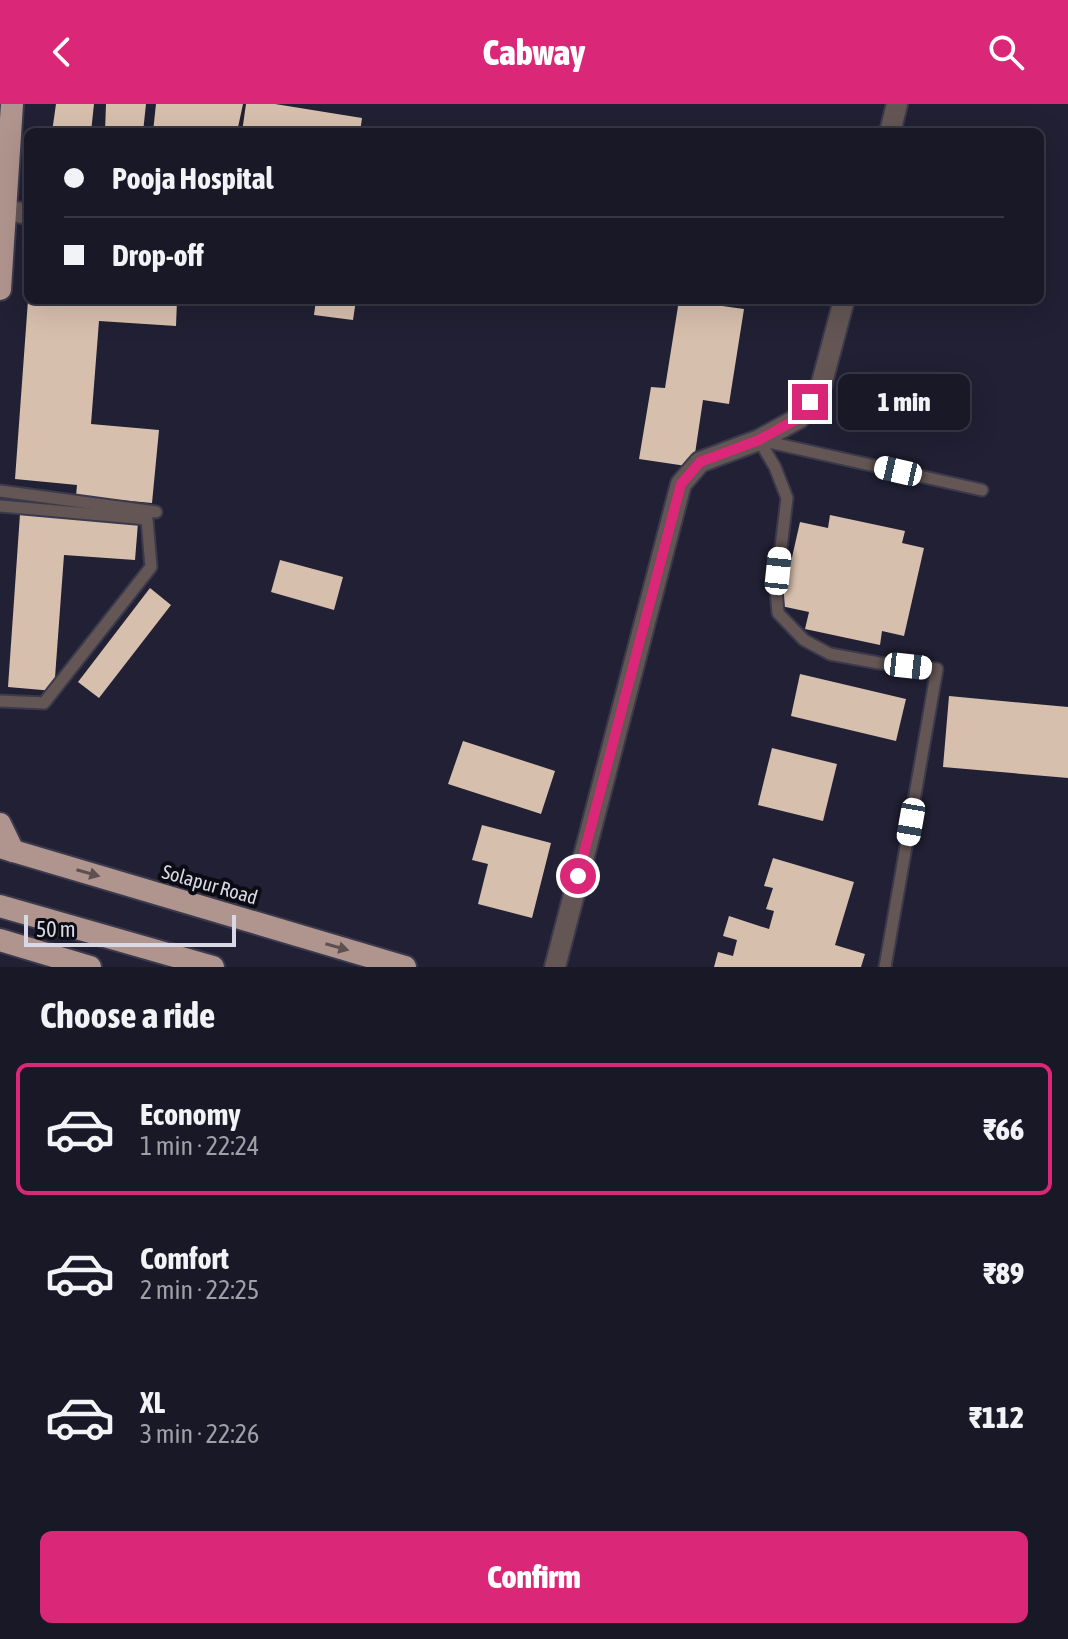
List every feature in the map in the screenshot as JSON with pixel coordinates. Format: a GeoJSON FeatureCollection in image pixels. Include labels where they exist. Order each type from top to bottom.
{"type":"FeatureCollection","features":[{"type":"Feature","properties":{"kind":"highway"},"geometry":{"type":"LineString","coordinates":[[0,289],[14,136],[12,104]]}},
{"type":"Feature","properties":{"kind":"highway"},"geometry":{"type":"LineString","coordinates":[[0,824],[7,849]]}},
{"type":"Feature","properties":{"kind":"highway","name":"Solapur Road"},"geometry":{"type":"LineString","coordinates":[[7,849],[405,967]]}},
{"type":"Feature","properties":{"kind":"highway"},"geometry":{"type":"LineString","coordinates":[[0,906],[213,967]]}},
{"type":"Feature","properties":{"kind":"highway"},"geometry":{"type":"LineString","coordinates":[[0,940],[90,967]]}},
{"type":"Feature","properties":{"kind":"street"},"geometry":{"type":"LineString","coordinates":[[891,128],[897,104]]}},
{"type":"Feature","properties":{"kind":"street"},"geometry":{"type":"LineString","coordinates":[[5,210],[24,213]]}},
{"type":"Feature","properties":{"kind":"street"},"geometry":{"type":"LineString","coordinates":[[555,967],[681,484],[700,462],[759,440],[799,418],[821,386],[843,304]]}},
{"type":"Feature","properties":{"kind":"lane"},"geometry":{"type":"LineString","coordinates":[[759,440],[982,490]]}},
{"type":"Feature","properties":{"kind":"lane"},"geometry":{"type":"LineString","coordinates":[[759,440],[775,467],[787,498],[776,589],[778,613],[804,640],[830,654],[937,669],[885,967]]}},
{"type":"Feature","properties":{"kind":"lane"},"geometry":{"type":"LineString","coordinates":[[0,491],[156,512]]}},
{"type":"Feature","properties":{"kind":"lane"},"geometry":{"type":"LineString","coordinates":[[0,506],[147,519],[151,567],[44,703],[0,701]]}},
{"type":"Feature","properties":{"kind":"building"},"geometry":{"type":"Polygon","coordinates":[[[56,104],[94,104],[91,128],[53,128],[56,104]]]}},
{"type":"Feature","properties":{"kind":"building"},"geometry":{"type":"Polygon","coordinates":[[[106,104],[146,104],[143,128],[105,128],[106,104]]]}},
{"type":"Feature","properties":{"kind":"building"},"geometry":{"type":"Polygon","coordinates":[[[156,104],[243,104],[238,128],[153,128],[156,104]]]}},
{"type":"Feature","properties":{"kind":"building"},"geometry":{"type":"Polygon","coordinates":[[[246,104],[275,104],[362,118],[361,128],[243,128],[246,104]]]}},
{"type":"Feature","properties":{"kind":"building"},"geometry":{"type":"Polygon","coordinates":[[[28,304],[177,304],[176,326],[99,321],[91,424],[159,430],[152,503],[76,496],[77,485],[15,479],[28,304]]]}},
{"type":"Feature","properties":{"kind":"building"},"geometry":{"type":"Polygon","coordinates":[[[315,304],[355,304],[353,320],[314,315],[315,304]]]}},
{"type":"Feature","properties":{"kind":"building"},"geometry":{"type":"Polygon","coordinates":[[[678,304],[744,309],[729,404],[703,400],[693,467],[639,459],[651,387],[665,388],[678,304]]]}},
{"type":"Feature","properties":{"kind":"building"},"geometry":{"type":"Polygon","coordinates":[[[20,514],[138,523],[135,560],[64,555],[54,691],[8,687],[20,514]]]}},
{"type":"Feature","properties":{"kind":"building"},"geometry":{"type":"Polygon","coordinates":[[[830,515],[905,531],[902,543],[924,548],[904,636],[882,631],[880,645],[805,629],[809,612],[781,606],[800,522],[828,528],[830,515]]]}},
{"type":"Feature","properties":{"kind":"building"},"geometry":{"type":"Polygon","coordinates":[[[280,560],[343,577],[334,610],[271,592],[280,560]]]}},
{"type":"Feature","properties":{"kind":"building"},"geometry":{"type":"Polygon","coordinates":[[[150,588],[171,605],[99,698],[78,682],[150,588]]]}},
{"type":"Feature","properties":{"kind":"building"},"geometry":{"type":"Polygon","coordinates":[[[800,674],[906,699],[896,741],[791,716],[800,674]]]}},
{"type":"Feature","properties":{"kind":"building"},"geometry":{"type":"Polygon","coordinates":[[[949,696],[1068,707],[1068,778],[943,767],[949,696]]]}},
{"type":"Feature","properties":{"kind":"building"},"geometry":{"type":"Polygon","coordinates":[[[463,741],[555,771],[541,814],[448,784],[463,741]]]}},
{"type":"Feature","properties":{"kind":"building"},"geometry":{"type":"Polygon","coordinates":[[[772,748],[837,764],[823,821],[758,805],[772,748]]]}},
{"type":"Feature","properties":{"kind":"building"},"geometry":{"type":"Polygon","coordinates":[[[482,825],[551,843],[532,918],[478,904],[488,864],[472,860],[482,825]]]}},
{"type":"Feature","properties":{"kind":"building"},"geometry":{"type":"Polygon","coordinates":[[[773,858],[854,882],[835,945],[865,954],[861,967],[714,967],[718,952],[733,956],[737,940],[723,936],[729,916],[769,929],[774,911],[766,909],[773,888],[764,886],[773,858]]]}},
{"type":"Feature","properties":{"kind":"route"},"geometry":{"type":"LineString","coordinates":[[578,876],[681,484],[700,462],[759,440],[799,418],[810,402]]}}]}
